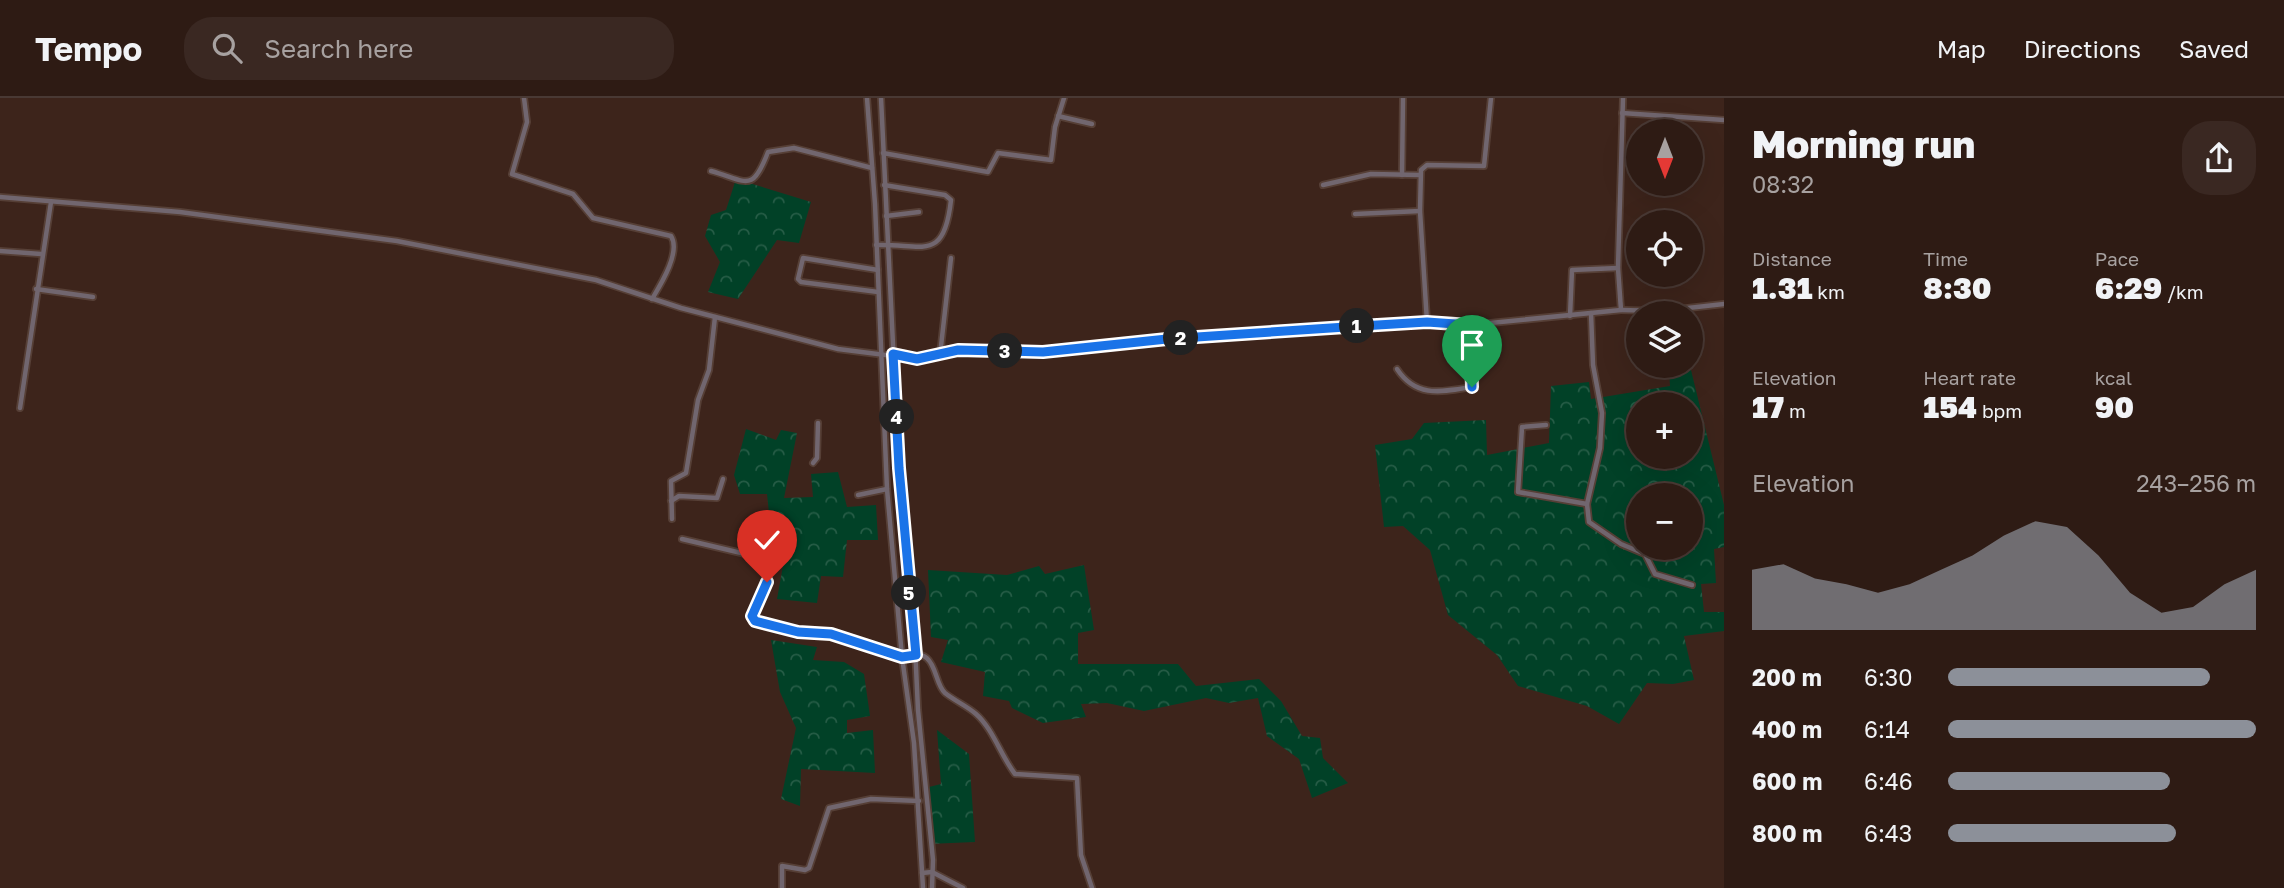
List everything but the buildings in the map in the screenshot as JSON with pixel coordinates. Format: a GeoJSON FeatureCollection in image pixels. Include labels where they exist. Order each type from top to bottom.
{"type":"FeatureCollection","features":[{"type":"Feature","properties":{"kind":"street"},"geometry":{"type":"LineString","coordinates":[[524,98],[527,122],[512,174],[573,194],[593,218],[671,236],[674,244],[670,261],[652,299]]}},
{"type":"Feature","properties":{"kind":"street"},"geometry":{"type":"LineString","coordinates":[[867,98],[878,292],[899,468],[932,888]]}},
{"type":"Feature","properties":{"kind":"street"},"geometry":{"type":"LineString","coordinates":[[881,98],[887,244],[887,489],[903,656],[911,705],[923,888]]}},
{"type":"Feature","properties":{"kind":"street"},"geometry":{"type":"LineString","coordinates":[[883,153],[988,172],[998,153],[1051,160],[1058,116],[1064,98]]}},
{"type":"Feature","properties":{"kind":"street"},"geometry":{"type":"LineString","coordinates":[[1402,175],[1403,98]]}},
{"type":"Feature","properties":{"kind":"street"},"geometry":{"type":"LineString","coordinates":[[1427,322],[1420,212],[1422,168],[1427,165],[1484,166],[1491,98]]}},
{"type":"Feature","properties":{"kind":"street"},"geometry":{"type":"LineString","coordinates":[[1621,310],[1618,268],[1623,98]]}},
{"type":"Feature","properties":{"kind":"street"},"geometry":{"type":"LineString","coordinates":[[1622,113],[1724,120]]}},
{"type":"Feature","properties":{"kind":"street"},"geometry":{"type":"LineString","coordinates":[[1058,116],[1092,124]]}},
{"type":"Feature","properties":{"kind":"street"},"geometry":{"type":"LineString","coordinates":[[711,171],[734,180],[750,180],[763,170],[768,152],[789,148],[872,168]]}},
{"type":"Feature","properties":{"kind":"street"},"geometry":{"type":"LineString","coordinates":[[1322,185],[1371,174],[1420,175]]}},
{"type":"Feature","properties":{"kind":"street"},"geometry":{"type":"LineString","coordinates":[[876,245],[920,249],[933,245],[943,233],[951,200],[945,195],[884,185]]}},
{"type":"Feature","properties":{"kind":"street"},"geometry":{"type":"LineString","coordinates":[[0,197],[180,212],[397,241],[588,279],[715,317],[854,352],[917,359],[958,350],[1043,352],[1167,339],[1427,322],[1470,325],[1621,310],[1661,311],[1724,304]]}},
{"type":"Feature","properties":{"kind":"street"},"geometry":{"type":"LineString","coordinates":[[20,408],[41,254],[51,202]]}},
{"type":"Feature","properties":{"kind":"street"},"geometry":{"type":"LineString","coordinates":[[886,216],[919,212]]}},
{"type":"Feature","properties":{"kind":"street"},"geometry":{"type":"LineString","coordinates":[[1355,214],[1420,212]]}},
{"type":"Feature","properties":{"kind":"street"},"geometry":{"type":"LineString","coordinates":[[0,251],[41,254]]}},
{"type":"Feature","properties":{"kind":"street"},"geometry":{"type":"LineString","coordinates":[[878,270],[803,258],[798,279],[813,284],[878,292]]}},
{"type":"Feature","properties":{"kind":"street"},"geometry":{"type":"LineString","coordinates":[[939,356],[951,258]]}},
{"type":"Feature","properties":{"kind":"street"},"geometry":{"type":"LineString","coordinates":[[1570,316],[1572,271],[1618,268]]}},
{"type":"Feature","properties":{"kind":"street"},"geometry":{"type":"LineString","coordinates":[[36,289],[93,297]]}},
{"type":"Feature","properties":{"kind":"street"},"geometry":{"type":"LineString","coordinates":[[1591,313],[1592,352],[1602,414],[1600,448],[1587,504],[1590,524],[1620,544],[1645,554],[1655,574],[1692,585]]}},
{"type":"Feature","properties":{"kind":"street"},"geometry":{"type":"LineString","coordinates":[[672,519],[672,479],[686,473],[698,400],[709,370],[715,317]]}},
{"type":"Feature","properties":{"kind":"street"},"geometry":{"type":"LineString","coordinates":[[1397,369],[1406,384],[1415,389],[1472,387],[1470,325]]}},
{"type":"Feature","properties":{"kind":"street"},"geometry":{"type":"LineString","coordinates":[[813,463],[817,458],[818,423]]}},
{"type":"Feature","properties":{"kind":"street"},"geometry":{"type":"LineString","coordinates":[[1546,425],[1522,427],[1518,492],[1587,504]]}},
{"type":"Feature","properties":{"kind":"street"},"geometry":{"type":"LineString","coordinates":[[671,501],[679,496],[717,498],[723,480]]}},
{"type":"Feature","properties":{"kind":"street"},"geometry":{"type":"LineString","coordinates":[[858,495],[887,489]]}},
{"type":"Feature","properties":{"kind":"street"},"geometry":{"type":"LineString","coordinates":[[682,539],[774,564],[752,616],[755,621],[798,632],[831,634],[903,656],[925,658],[935,667],[944,692],[978,715],[1014,774],[1066,775],[1077,778],[1081,855],[1092,888]]}},
{"type":"Feature","properties":{"kind":"street"},"geometry":{"type":"LineString","coordinates":[[782,888],[783,866],[805,870],[809,867],[829,808],[871,799],[919,801]]}},
{"type":"Feature","properties":{"kind":"street"},"geometry":{"type":"LineString","coordinates":[[922,873],[932,872],[963,888]]}},
{"type":"Feature","properties":{"kind":"green space"},"geometry":{"type":"Polygon","coordinates":[[[736,179],[811,202],[799,243],[777,240],[738,299],[708,292],[720,262],[705,236],[711,215],[726,210],[736,179]]]}},
{"type":"Feature","properties":{"kind":"green space"},"geometry":{"type":"Polygon","coordinates":[[[1670,378],[1693,378],[1696,392],[1634,392],[1670,386],[1670,378]]]}},
{"type":"Feature","properties":{"kind":"green space"},"geometry":{"type":"Polygon","coordinates":[[[1589,382],[1591,399],[1626,393],[1626,469],[1703,469],[1703,419],[1724,505],[1724,547],[1714,549],[1716,583],[1701,584],[1704,612],[1724,612],[1724,631],[1684,636],[1694,680],[1673,684],[1647,683],[1619,724],[1587,706],[1518,686],[1497,655],[1448,615],[1430,550],[1403,526],[1384,527],[1375,445],[1412,439],[1424,423],[1486,420],[1487,455],[1549,443],[1551,386],[1589,382]]]}},
{"type":"Feature","properties":{"kind":"green space"},"geometry":{"type":"Polygon","coordinates":[[[746,429],[776,440],[781,430],[797,433],[784,498],[813,497],[811,474],[838,472],[847,507],[876,505],[878,540],[847,540],[843,577],[821,576],[817,603],[777,599],[790,527],[770,522],[767,494],[740,494],[734,475],[746,429]]]}},
{"type":"Feature","properties":{"kind":"green space"},"geometry":{"type":"Polygon","coordinates":[[[1084,565],[1094,630],[1078,633],[1078,664],[1178,664],[1196,686],[1259,679],[1281,701],[1302,736],[1320,738],[1323,758],[1348,783],[1312,798],[1299,759],[1267,736],[1258,698],[1229,703],[1206,698],[1144,711],[1107,703],[1081,704],[1086,717],[1043,723],[1012,708],[1009,701],[983,696],[985,672],[941,662],[948,640],[931,637],[928,570],[1007,575],[1039,566],[1045,574],[1084,565]]]}},
{"type":"Feature","properties":{"kind":"green space"},"geometry":{"type":"Polygon","coordinates":[[[771,640],[817,647],[813,660],[844,662],[864,674],[870,716],[847,720],[847,733],[873,730],[875,773],[801,769],[800,806],[781,799],[796,728],[780,692],[771,640]]]}},
{"type":"Feature","properties":{"kind":"green space"},"geometry":{"type":"Polygon","coordinates":[[[937,730],[969,754],[975,842],[928,844],[925,788],[941,784],[937,730]]]}},
{"type":"Feature","properties":{"kind":"route"},"geometry":{"type":"LineString","coordinates":[[767,582],[752,616],[755,621],[798,632],[831,634],[902,657],[916,655],[903,527],[893,354],[917,359],[964,350],[1067,351],[1167,339],[1307,332],[1427,322],[1470,325],[1472,387]]}}]}
